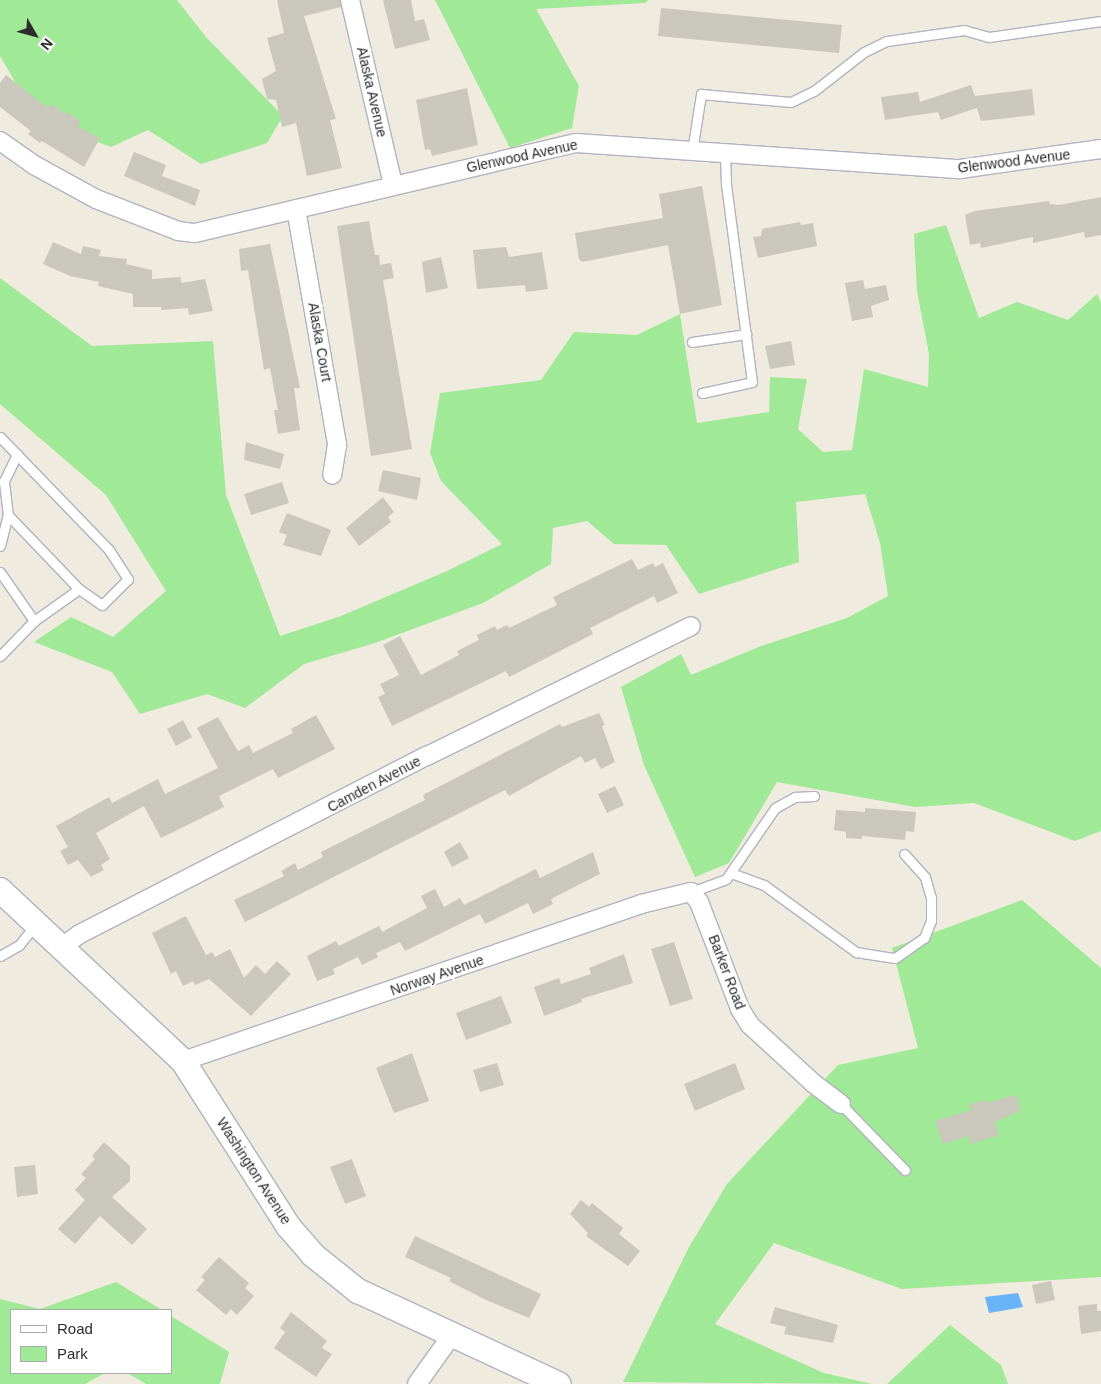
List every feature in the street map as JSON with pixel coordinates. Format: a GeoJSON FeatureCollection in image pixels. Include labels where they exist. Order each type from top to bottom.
{"type":"FeatureCollection","features":[{"type":"Feature","properties":{"kind":"street","name":"Alaska Avenue"},"geometry":{"type":"LineString","coordinates":[[350,0],[393,184]]}},
{"type":"Feature","properties":{"kind":"street","name":"Glenwood Avenue"},"geometry":{"type":"LineString","coordinates":[[0,141],[34,165],[96,198],[178,231],[195,233],[393,184],[576,143],[960,169],[1101,149]]}},
{"type":"Feature","properties":{"kind":"street","name":"Alaska Court"},"geometry":{"type":"LineString","coordinates":[[296,209],[337,445],[332,475]]}},
{"type":"Feature","properties":{"kind":"street","name":"Camden Avenue"},"geometry":{"type":"LineString","coordinates":[[60,948],[80,934],[428,756],[691,626]]}},
{"type":"Feature","properties":{"kind":"street","name":"Washington Avenue"},"geometry":{"type":"LineString","coordinates":[[0,890],[60,948],[184,1061],[288,1226],[313,1255],[358,1291],[558,1384]]}},
{"type":"Feature","properties":{"kind":"street","name":"Norway Avenue"},"geometry":{"type":"LineString","coordinates":[[184,1061],[641,904],[691,892]]}},
{"type":"Feature","properties":{"kind":"street","name":"Barker Road"},"geometry":{"type":"LineString","coordinates":[[691,892],[699,902],[740,1009],[750,1025],[812,1083],[841,1104]]}},
{"type":"Feature","properties":{"kind":"street"},"geometry":{"type":"LineString","coordinates":[[417,1384],[452,1335]]}},
{"type":"Feature","properties":{"kind":"lane"},"geometry":{"type":"LineString","coordinates":[[692,151],[701,94],[791,102],[814,91],[864,52],[887,41],[964,30],[989,37],[1101,21]]}},
{"type":"Feature","properties":{"kind":"lane"},"geometry":{"type":"LineString","coordinates":[[702,393],[752,382],[726,184],[725,154]]}},
{"type":"Feature","properties":{"kind":"lane"},"geometry":{"type":"LineString","coordinates":[[692,342],[746,334]]}},
{"type":"Feature","properties":{"kind":"lane"},"geometry":{"type":"LineString","coordinates":[[0,437],[109,550],[128,579],[102,605],[79,589],[8,516]]}},
{"type":"Feature","properties":{"kind":"lane"},"geometry":{"type":"LineString","coordinates":[[0,546],[8,516],[2,480],[17,454]]}},
{"type":"Feature","properties":{"kind":"lane"},"geometry":{"type":"LineString","coordinates":[[0,572],[34,621]]}},
{"type":"Feature","properties":{"kind":"lane"},"geometry":{"type":"LineString","coordinates":[[0,656],[34,621],[79,589]]}},
{"type":"Feature","properties":{"kind":"lane"},"geometry":{"type":"LineString","coordinates":[[691,892],[718,883],[731,873],[775,808],[795,797],[814,796]]}},
{"type":"Feature","properties":{"kind":"lane"},"geometry":{"type":"LineString","coordinates":[[731,873],[764,885],[856,952],[895,958],[924,938],[931,921],[931,898],[925,877],[904,854]]}},
{"type":"Feature","properties":{"kind":"lane"},"geometry":{"type":"LineString","coordinates":[[0,956],[19,945],[36,924]]}},
{"type":"Feature","properties":{"kind":"lane"},"geometry":{"type":"LineString","coordinates":[[841,1104],[905,1170]]}},
{"type":"Feature","properties":{"kind":"green space"},"geometry":{"type":"Polygon","coordinates":[[[0,0],[177,0],[206,37],[283,116],[267,143],[201,164],[148,130],[111,147],[58,128],[25,99],[0,56],[0,0]]]}},
{"type":"Feature","properties":{"kind":"green space"},"geometry":{"type":"Polygon","coordinates":[[[435,0],[648,0],[645,3],[536,9],[579,86],[572,128],[510,148],[435,0]]]}},
{"type":"Feature","properties":{"kind":"green space"},"geometry":{"type":"Polygon","coordinates":[[[946,225],[979,318],[1017,302],[1068,320],[1097,294],[1101,302],[1101,831],[1075,841],[974,803],[915,807],[777,782],[729,863],[695,877],[644,765],[621,687],[681,654],[691,675],[761,646],[847,618],[888,596],[880,543],[865,494],[796,502],[799,562],[699,594],[666,545],[614,544],[587,521],[553,528],[551,564],[483,603],[375,643],[304,664],[245,708],[207,694],[140,714],[112,672],[34,642],[71,617],[113,637],[166,591],[106,495],[0,404],[0,278],[92,346],[213,341],[226,495],[280,636],[341,616],[447,571],[502,544],[441,481],[430,453],[440,393],[541,380],[574,332],[637,335],[680,314],[697,423],[769,412],[770,377],[807,379],[798,429],[823,452],[852,450],[864,369],[928,387],[929,354],[917,291],[914,234],[946,225]]]}},
{"type":"Feature","properties":{"kind":"green space"},"geometry":{"type":"Polygon","coordinates":[[[1022,900],[1101,968],[1101,1277],[902,1289],[774,1243],[715,1324],[824,1373],[872,1384],[623,1382],[689,1247],[727,1184],[838,1065],[918,1048],[892,948],[1022,900]]]}},
{"type":"Feature","properties":{"kind":"green space"},"geometry":{"type":"Polygon","coordinates":[[[116,1282],[160,1309],[40,1309],[116,1282]]]}},
{"type":"Feature","properties":{"kind":"green space"},"geometry":{"type":"Polygon","coordinates":[[[0,1299],[40,1309],[10,1309],[10,1374],[103,1374],[85,1384],[0,1384],[0,1299]]]}},
{"type":"Feature","properties":{"kind":"green space"},"geometry":{"type":"Polygon","coordinates":[[[172,1317],[229,1352],[220,1384],[146,1384],[129,1374],[172,1374],[172,1317]]]}},
{"type":"Feature","properties":{"kind":"green space"},"geometry":{"type":"Polygon","coordinates":[[[950,1325],[1001,1365],[1008,1384],[887,1384],[950,1325]]]}},
{"type":"Feature","properties":{"kind":"water"},"geometry":{"type":"Polygon","coordinates":[[[1018,1293],[1023,1307],[989,1313],[985,1297],[1018,1293]]]}},
{"type":"Feature","properties":{"kind":"building"},"geometry":{"type":"Polygon","coordinates":[[[277,0],[340,0],[341,7],[304,16],[336,119],[330,120],[342,168],[307,176],[296,123],[282,127],[276,100],[267,99],[262,79],[276,71],[267,38],[284,33],[277,0]]]}},
{"type":"Feature","properties":{"kind":"building"},"geometry":{"type":"Polygon","coordinates":[[[383,0],[411,0],[415,21],[424,19],[430,40],[395,49],[383,0]]]}},
{"type":"Feature","properties":{"kind":"building"},"geometry":{"type":"Polygon","coordinates":[[[661,8],[842,25],[839,53],[658,36],[661,8]]]}},
{"type":"Feature","properties":{"kind":"building"},"geometry":{"type":"Polygon","coordinates":[[[6,75],[48,108],[52,104],[66,115],[67,112],[81,122],[78,127],[100,138],[84,167],[42,141],[40,143],[28,134],[31,131],[0,107],[0,83],[6,75]]]}},
{"type":"Feature","properties":{"kind":"building"},"geometry":{"type":"Polygon","coordinates":[[[971,85],[975,96],[1032,89],[1035,115],[981,121],[977,108],[941,120],[938,112],[885,120],[881,97],[918,92],[920,102],[971,85]]]}},
{"type":"Feature","properties":{"kind":"building"},"geometry":{"type":"Polygon","coordinates":[[[467,88],[478,145],[432,156],[430,149],[425,150],[416,100],[467,88]]]}},
{"type":"Feature","properties":{"kind":"building"},"geometry":{"type":"Polygon","coordinates":[[[134,152],[166,165],[162,176],[200,190],[195,206],[124,176],[134,152]]]}},
{"type":"Feature","properties":{"kind":"building"},"geometry":{"type":"Polygon","coordinates":[[[702,186],[722,305],[680,314],[668,245],[582,262],[579,259],[575,233],[663,218],[659,194],[702,186]]]}},
{"type":"Feature","properties":{"kind":"building"},"geometry":{"type":"Polygon","coordinates":[[[1101,197],[1101,235],[1085,238],[1084,232],[1033,243],[1033,237],[981,248],[980,243],[970,245],[965,215],[975,211],[1049,201],[1050,204],[1059,205],[1101,197]]]}},
{"type":"Feature","properties":{"kind":"building"},"geometry":{"type":"Polygon","coordinates":[[[369,221],[375,255],[379,255],[380,265],[391,263],[394,278],[383,280],[412,449],[371,456],[337,226],[369,221]]]}},
{"type":"Feature","properties":{"kind":"building"},"geometry":{"type":"Polygon","coordinates":[[[800,222],[801,225],[813,223],[817,246],[758,258],[753,237],[761,236],[762,229],[800,222]]]}},
{"type":"Feature","properties":{"kind":"building"},"geometry":{"type":"Polygon","coordinates":[[[53,242],[81,254],[83,246],[101,250],[99,256],[127,259],[126,264],[152,270],[152,279],[181,277],[181,283],[205,279],[213,311],[189,315],[188,308],[161,310],[161,307],[133,307],[133,294],[98,286],[99,282],[70,276],[43,264],[53,242]]]}},
{"type":"Feature","properties":{"kind":"building"},"geometry":{"type":"Polygon","coordinates":[[[270,244],[300,388],[294,388],[300,430],[278,434],[274,410],[278,410],[270,368],[264,370],[248,270],[241,271],[239,249],[270,244]]]}},
{"type":"Feature","properties":{"kind":"building"},"geometry":{"type":"Polygon","coordinates":[[[506,247],[509,257],[542,252],[548,289],[526,292],[525,285],[477,289],[473,250],[506,247]]]}},
{"type":"Feature","properties":{"kind":"building"},"geometry":{"type":"Polygon","coordinates":[[[441,257],[448,288],[426,293],[422,262],[441,257]]]}},
{"type":"Feature","properties":{"kind":"building"},"geometry":{"type":"Polygon","coordinates":[[[863,280],[865,289],[886,285],[889,300],[871,306],[873,317],[852,321],[845,283],[863,280]]]}},
{"type":"Feature","properties":{"kind":"building"},"geometry":{"type":"Polygon","coordinates":[[[791,341],[795,365],[770,369],[765,346],[791,341]]]}},
{"type":"Feature","properties":{"kind":"building"},"geometry":{"type":"Polygon","coordinates":[[[246,442],[284,454],[280,469],[244,460],[246,442]]]}},
{"type":"Feature","properties":{"kind":"building"},"geometry":{"type":"Polygon","coordinates":[[[383,470],[421,478],[417,500],[378,491],[383,470]]]}},
{"type":"Feature","properties":{"kind":"building"},"geometry":{"type":"Polygon","coordinates":[[[282,482],[289,503],[251,515],[244,494],[282,482]]]}},
{"type":"Feature","properties":{"kind":"building"},"geometry":{"type":"Polygon","coordinates":[[[383,497],[394,512],[388,517],[391,522],[359,546],[346,528],[383,497]]]}},
{"type":"Feature","properties":{"kind":"building"},"geometry":{"type":"Polygon","coordinates":[[[287,513],[331,530],[321,556],[283,545],[287,535],[279,532],[287,513]]]}},
{"type":"Feature","properties":{"kind":"building"},"geometry":{"type":"Polygon","coordinates":[[[632,559],[638,570],[653,563],[655,567],[663,563],[678,593],[657,603],[654,596],[590,628],[593,634],[509,677],[506,671],[392,726],[378,697],[385,694],[380,684],[399,675],[383,645],[400,636],[421,675],[459,655],[457,651],[479,640],[477,635],[495,626],[497,630],[507,625],[509,628],[557,605],[553,597],[632,559]]]}},
{"type":"Feature","properties":{"kind":"building"},"geometry":{"type":"Polygon","coordinates":[[[599,713],[605,725],[602,726],[615,762],[601,769],[595,758],[585,763],[581,756],[509,796],[505,790],[245,922],[234,900],[284,876],[281,871],[295,863],[298,870],[323,857],[321,852],[425,800],[423,795],[560,724],[562,727],[599,713]]]}},
{"type":"Feature","properties":{"kind":"building"},"geometry":{"type":"Polygon","coordinates":[[[316,715],[335,749],[278,778],[273,769],[219,796],[224,807],[161,838],[144,806],[96,833],[110,859],[101,865],[104,870],[91,877],[78,860],[68,865],[60,851],[68,847],[56,826],[109,797],[112,803],[158,779],[165,794],[218,768],[197,728],[218,717],[238,751],[249,745],[253,753],[293,733],[291,729],[316,715]]]}},
{"type":"Feature","properties":{"kind":"building"},"geometry":{"type":"Polygon","coordinates":[[[183,720],[192,737],[176,746],[167,729],[183,720]]]}},
{"type":"Feature","properties":{"kind":"building"},"geometry":{"type":"Polygon","coordinates":[[[615,786],[624,805],[607,813],[598,794],[615,786]]]}},
{"type":"Feature","properties":{"kind":"building"},"geometry":{"type":"Polygon","coordinates":[[[865,808],[916,812],[914,832],[906,831],[905,840],[862,836],[862,839],[846,838],[846,832],[834,830],[836,810],[865,812],[865,808]]]}},
{"type":"Feature","properties":{"kind":"building"},"geometry":{"type":"Polygon","coordinates":[[[460,842],[469,858],[452,867],[444,852],[460,842]]]}},
{"type":"Feature","properties":{"kind":"building"},"geometry":{"type":"Polygon","coordinates":[[[593,852],[600,874],[551,899],[553,904],[533,914],[528,903],[485,924],[480,914],[405,951],[400,942],[376,953],[378,957],[362,965],[358,957],[333,969],[335,974],[317,981],[307,956],[336,941],[339,946],[379,926],[382,932],[427,908],[421,896],[435,889],[444,907],[460,898],[464,905],[536,869],[540,878],[593,852]]]}},
{"type":"Feature","properties":{"kind":"building"},"geometry":{"type":"Polygon","coordinates":[[[186,916],[206,955],[212,952],[215,957],[230,949],[244,978],[256,965],[265,974],[277,961],[291,974],[251,1016],[209,979],[195,985],[193,981],[183,986],[176,971],[171,974],[152,933],[186,916]]]}},
{"type":"Feature","properties":{"kind":"building"},"geometry":{"type":"Polygon","coordinates":[[[674,942],[693,999],[670,1006],[651,949],[674,942]]]}},
{"type":"Feature","properties":{"kind":"building"},"geometry":{"type":"Polygon","coordinates":[[[624,954],[633,983],[581,999],[582,1002],[544,1016],[534,987],[559,978],[561,984],[591,974],[589,968],[624,954]]]}},
{"type":"Feature","properties":{"kind":"building"},"geometry":{"type":"Polygon","coordinates":[[[501,996],[512,1023],[466,1040],[456,1013],[501,996]]]}},
{"type":"Feature","properties":{"kind":"building"},"geometry":{"type":"Polygon","coordinates":[[[412,1053],[429,1101],[394,1113],[376,1068],[412,1053]]]}},
{"type":"Feature","properties":{"kind":"building"},"geometry":{"type":"Polygon","coordinates":[[[497,1063],[504,1085],[480,1092],[473,1070],[497,1063]]]}},
{"type":"Feature","properties":{"kind":"building"},"geometry":{"type":"Polygon","coordinates":[[[735,1063],[745,1089],[695,1111],[684,1084],[735,1063]]]}},
{"type":"Feature","properties":{"kind":"building"},"geometry":{"type":"Polygon","coordinates":[[[1016,1095],[1021,1110],[995,1122],[999,1135],[970,1144],[968,1136],[943,1144],[935,1121],[971,1110],[969,1105],[985,1100],[986,1103],[1016,1095]]]}},
{"type":"Feature","properties":{"kind":"building"},"geometry":{"type":"Polygon","coordinates":[[[104,1142],[130,1166],[130,1181],[112,1197],[147,1229],[132,1245],[100,1216],[75,1244],[58,1229],[85,1200],[75,1190],[86,1178],[81,1174],[95,1159],[92,1156],[104,1142]]]}},
{"type":"Feature","properties":{"kind":"building"},"geometry":{"type":"Polygon","coordinates":[[[352,1159],[366,1196],[345,1204],[330,1167],[352,1159]]]}},
{"type":"Feature","properties":{"kind":"building"},"geometry":{"type":"Polygon","coordinates":[[[35,1165],[38,1194],[17,1197],[14,1167],[35,1165]]]}},
{"type":"Feature","properties":{"kind":"building"},"geometry":{"type":"Polygon","coordinates":[[[581,1200],[589,1207],[592,1203],[623,1228],[619,1234],[640,1251],[628,1266],[586,1236],[588,1233],[570,1214],[581,1200]]]}},
{"type":"Feature","properties":{"kind":"building"},"geometry":{"type":"Polygon","coordinates":[[[415,1236],[541,1294],[529,1318],[484,1299],[449,1281],[451,1278],[405,1257],[415,1236]]]}},
{"type":"Feature","properties":{"kind":"building"},"geometry":{"type":"Polygon","coordinates":[[[219,1257],[249,1283],[245,1288],[254,1296],[237,1315],[231,1309],[226,1315],[196,1290],[205,1280],[201,1277],[219,1257]]]}},
{"type":"Feature","properties":{"kind":"building"},"geometry":{"type":"Polygon","coordinates":[[[1051,1281],[1055,1300],[1036,1304],[1032,1285],[1051,1281]]]}},
{"type":"Feature","properties":{"kind":"building"},"geometry":{"type":"Polygon","coordinates":[[[1097,1304],[1097,1311],[1101,1311],[1101,1331],[1081,1334],[1078,1306],[1097,1304]]]}},
{"type":"Feature","properties":{"kind":"building"},"geometry":{"type":"Polygon","coordinates":[[[775,1307],[838,1325],[833,1343],[784,1334],[786,1327],[770,1323],[775,1307]]]}},
{"type":"Feature","properties":{"kind":"building"},"geometry":{"type":"Polygon","coordinates":[[[291,1312],[327,1341],[322,1348],[332,1354],[316,1377],[274,1348],[285,1332],[280,1328],[291,1312]]]}}]}
